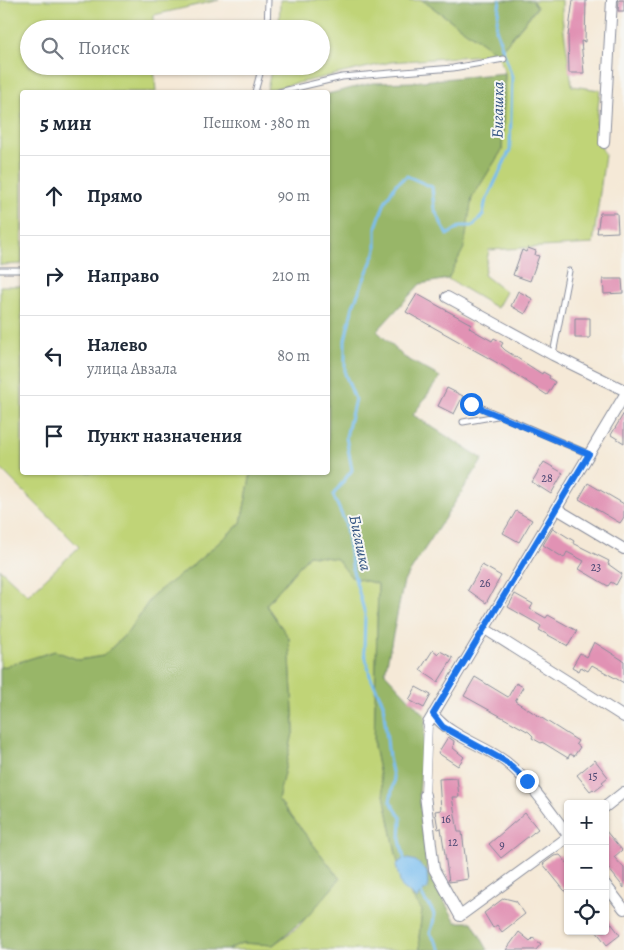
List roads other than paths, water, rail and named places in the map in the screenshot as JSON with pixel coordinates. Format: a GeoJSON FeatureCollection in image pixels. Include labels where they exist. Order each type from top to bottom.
{"type":"FeatureCollection","features":[{"type":"Feature","properties":{"kind":"street"},"geometry":{"type":"LineString","coordinates":[[604,143],[612,0]]}},
{"type":"Feature","properties":{"kind":"street"},"geometry":{"type":"LineString","coordinates":[[447,297],[553,355],[624,390]]}},
{"type":"Feature","properties":{"kind":"street"},"geometry":{"type":"LineString","coordinates":[[564,839],[460,916],[434,869],[425,795],[428,723],[624,396]]}},
{"type":"Feature","properties":{"kind":"street"},"geometry":{"type":"LineString","coordinates":[[557,509],[624,549]]}},
{"type":"Feature","properties":{"kind":"street"},"geometry":{"type":"LineString","coordinates":[[485,629],[624,717]]}},
{"type":"Feature","properties":{"kind":"street"},"geometry":{"type":"LineString","coordinates":[[433,714],[443,727],[505,761],[527,781],[564,831]]}},
{"type":"Feature","properties":{"kind":"street"},"geometry":{"type":"LineString","coordinates":[[609,804],[624,792]]}},
{"type":"Feature","properties":{"kind":"street"},"geometry":{"type":"LineString","coordinates":[[609,889],[624,909]]}},
{"type":"Feature","properties":{"kind":"lane"},"geometry":{"type":"LineString","coordinates":[[267,20],[268,0]]}},
{"type":"Feature","properties":{"kind":"lane"},"geometry":{"type":"LineString","coordinates":[[287,90],[342,77],[453,68],[504,59]]}},
{"type":"Feature","properties":{"kind":"lane"},"geometry":{"type":"LineString","coordinates":[[256,90],[260,75]]}},
{"type":"Feature","properties":{"kind":"lane"},"geometry":{"type":"LineString","coordinates":[[0,270],[20,270]]}},
{"type":"Feature","properties":{"kind":"lane"},"geometry":{"type":"LineString","coordinates":[[553,355],[569,271]]}},
{"type":"Feature","properties":{"kind":"lane"},"geometry":{"type":"LineString","coordinates":[[471,404],[589,454]]}},
{"type":"Feature","properties":{"kind":"lane"},"geometry":{"type":"LineString","coordinates":[[464,422],[499,416]]}},
{"type":"Feature","properties":{"kind":"water"},"geometry":{"type":"Polygon","coordinates":[[[404,858],[416,861],[427,872],[428,889],[420,893],[417,899],[401,886],[396,865],[404,858]]]}},
{"type":"Feature","properties":{"kind":"waterway","name":"Бигашка"},"geometry":{"type":"LineString","coordinates":[[404,858],[400,840],[401,818],[390,801],[394,781],[389,758],[383,703],[370,676],[364,649],[365,614],[353,571],[345,522],[333,495],[352,470],[346,437],[355,399],[345,374],[345,340],[353,306],[376,250],[376,227],[385,202],[396,184],[407,176],[432,187],[434,208],[447,235],[461,226],[473,226],[483,215],[485,203],[510,150],[512,77],[496,29],[500,0]]}},
{"type":"Feature","properties":{"kind":"waterway","name":"Бигашка"},"geometry":{"type":"LineString","coordinates":[[421,893],[434,913],[430,933],[441,950]]}}]}
